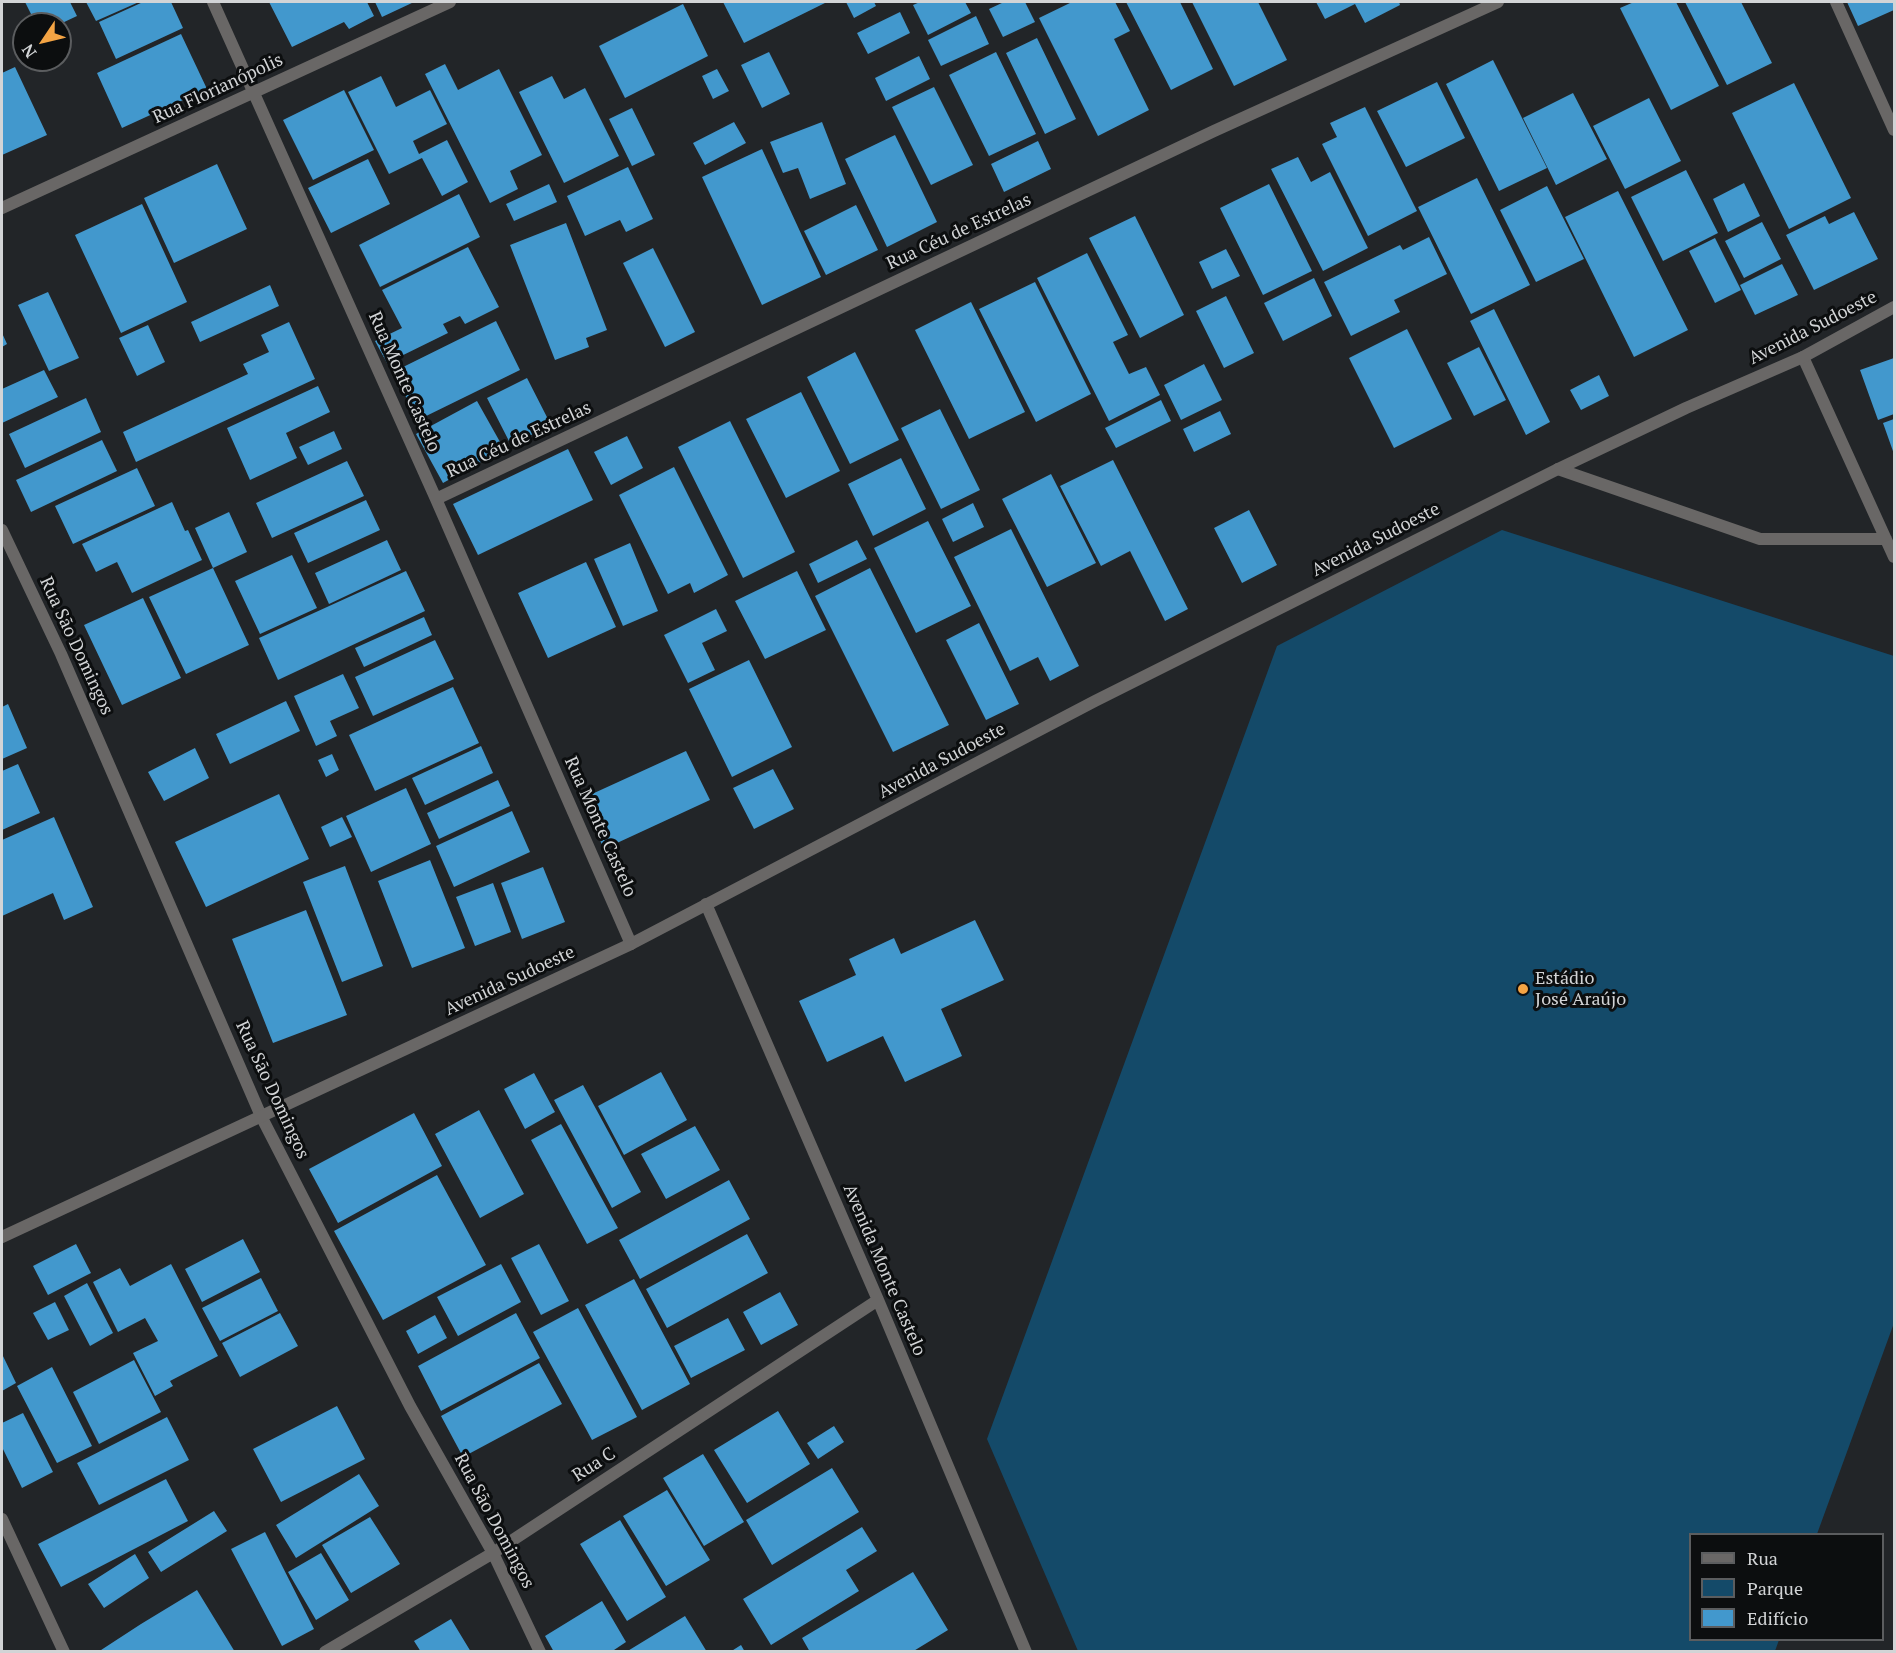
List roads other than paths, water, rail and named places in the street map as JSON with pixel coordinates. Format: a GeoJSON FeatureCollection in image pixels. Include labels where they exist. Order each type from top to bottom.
{"type":"FeatureCollection","features":[{"type":"Feature","properties":{"kind":"street","name":"Rua Monte Castelo"},"geometry":{"type":"LineString","coordinates":[[213,2],[436,499],[631,944]]}},
{"type":"Feature","properties":{"kind":"street","name":"Rua Florianópolis"},"geometry":{"type":"LineString","coordinates":[[2,208],[450,2]]}},
{"type":"Feature","properties":{"kind":"street","name":"Rua Céu de Estrelas"},"geometry":{"type":"LineString","coordinates":[[436,499],[1214,131],[1498,2]]}},
{"type":"Feature","properties":{"kind":"street"},"geometry":{"type":"LineString","coordinates":[[1836,2],[1894,130]]}},
{"type":"Feature","properties":{"kind":"street","name":"Avenida Sudoeste"},"geometry":{"type":"LineString","coordinates":[[2,1237],[631,944],[1095,701],[1558,469],[1686,408],[1803,357],[1894,307]]}},
{"type":"Feature","properties":{"kind":"street"},"geometry":{"type":"LineString","coordinates":[[1803,357],[1894,557]]}},
{"type":"Feature","properties":{"kind":"street"},"geometry":{"type":"LineString","coordinates":[[1558,469],[1760,539],[1886,539]]}},
{"type":"Feature","properties":{"kind":"street","name":"Rua São Domingos"},"geometry":{"type":"LineString","coordinates":[[2,530],[61,654],[261,1116],[405,1396],[493,1553],[540,1652]]}},
{"type":"Feature","properties":{"kind":"street","name":"Avenida Monte Castelo"},"geometry":{"type":"LineString","coordinates":[[706,904],[878,1300],[1026,1652]]}},
{"type":"Feature","properties":{"kind":"street","name":"Rua C"},"geometry":{"type":"LineString","coordinates":[[324,1652],[493,1553],[878,1300]]}},
{"type":"Feature","properties":{"kind":"street"},"geometry":{"type":"LineString","coordinates":[[2,1519],[64,1652]]}},
{"type":"Feature","properties":{"kind":"place","name":"Estádio José Araújo"},"geometry":{"type":"Point","coordinates":[1523,989]}}]}
